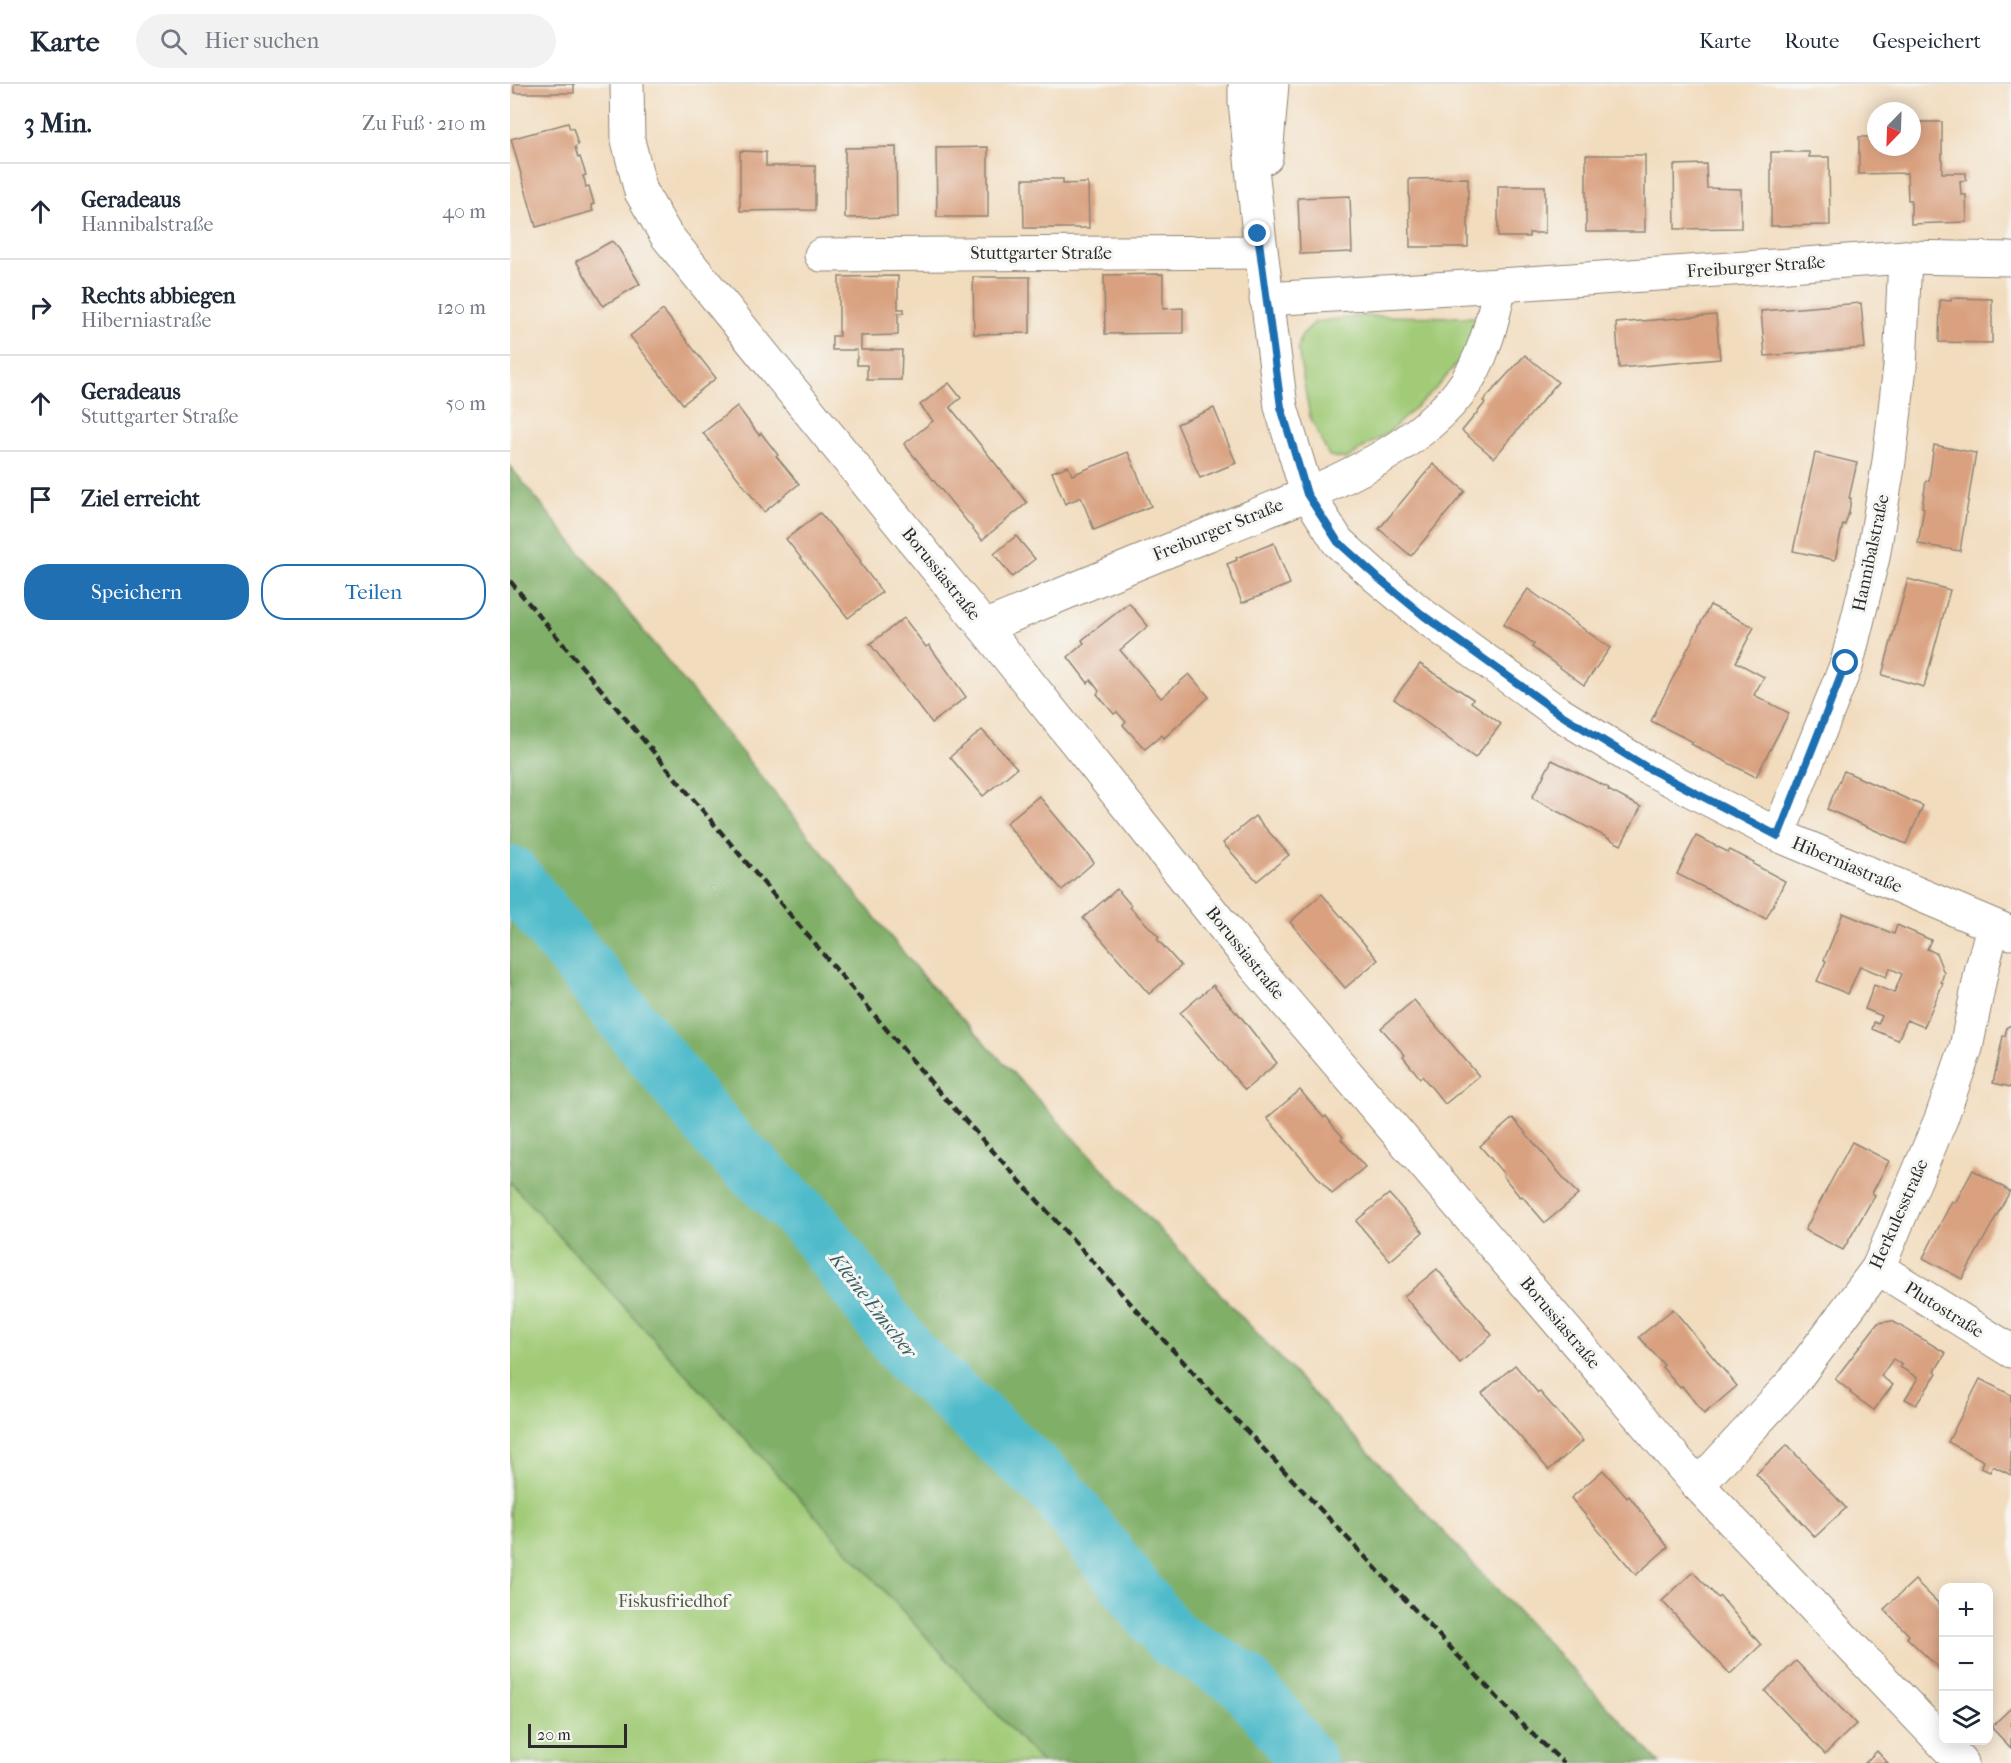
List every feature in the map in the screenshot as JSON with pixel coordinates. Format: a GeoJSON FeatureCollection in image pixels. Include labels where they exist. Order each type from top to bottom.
{"type":"FeatureCollection","features":[{"type":"Feature","properties":{"kind":"street","name":"Borussiastraße"},"geometry":{"type":"LineString","coordinates":[[627,84],[628,140],[640,192],[666,236],[984,627],[1255,966],[1698,1485],[1962,1763]]}},
{"type":"Feature","properties":{"kind":"street"},"geometry":{"type":"LineString","coordinates":[[1245,84],[1266,299],[1281,407],[1307,494]]}},
{"type":"Feature","properties":{"kind":"street"},"geometry":{"type":"LineString","coordinates":[[1260,243],[1272,84]]}},
{"type":"Feature","properties":{"kind":"street","name":"Stuttgarter Straße"},"geometry":{"type":"LineString","coordinates":[[821,255],[1260,243]]}},
{"type":"Feature","properties":{"kind":"street","name":"Freiburger Straße"},"geometry":{"type":"LineString","coordinates":[[1266,299],[1905,257],[2011,259]]}},
{"type":"Feature","properties":{"kind":"street","name":"Hannibalstraße"},"geometry":{"type":"LineString","coordinates":[[1778,836],[1846,663],[1873,557],[1889,461],[1900,366],[1905,257]]}},
{"type":"Feature","properties":{"kind":"street","name":"Freiburger Straße"},"geometry":{"type":"LineString","coordinates":[[984,627],[1307,494],[1377,460],[1431,423],[1451,401],[1478,362],[1492,325],[1500,285]]}},
{"type":"Feature","properties":{"kind":"street","name":"Hiberniastraße"},"geometry":{"type":"LineString","coordinates":[[1307,494],[1338,542],[1378,578],[1424,616],[1560,714],[1646,767],[1778,836],[2002,930]]}},
{"type":"Feature","properties":{"kind":"street","name":"Herkulesstraße"},"geometry":{"type":"LineString","coordinates":[[1698,1485],[1793,1382],[1878,1268],[1941,1119],[1966,1048],[1982,968],[2002,930]]}},
{"type":"Feature","properties":{"kind":"street","name":"Plutostraße"},"geometry":{"type":"LineString","coordinates":[[1878,1268],[2011,1351]]}},
{"type":"Feature","properties":{"kind":"green space"},"geometry":{"type":"Polygon","coordinates":[[[1363,316],[1481,317],[1473,345],[1436,388],[1389,432],[1346,459],[1329,456],[1310,417],[1298,349],[1301,336],[1315,322],[1363,316]]]}},
{"type":"Feature","properties":{"kind":"green space"},"geometry":{"type":"Polygon","coordinates":[[[510,466],[924,978],[1660,1763],[1042,1763],[510,1182],[510,466]]]}},
{"type":"Feature","properties":{"kind":"green space","name":"Fiskusfriedhof"},"geometry":{"type":"Polygon","coordinates":[[[510,1182],[1042,1763],[510,1763],[510,1182]]]}},
{"type":"Feature","properties":{"kind":"building"},"geometry":{"type":"Polygon","coordinates":[[[514,84],[574,84],[574,93],[514,93],[514,84]]]}},
{"type":"Feature","properties":{"kind":"building"},"geometry":{"type":"Polygon","coordinates":[[[1921,122],[1942,122],[1942,173],[1966,173],[1966,180],[1960,181],[1961,195],[1966,195],[1967,222],[1911,224],[1911,200],[1908,200],[1907,173],[1859,174],[1859,137],[1867,137],[1867,156],[1921,156],[1921,122]]]}},
{"type":"Feature","properties":{"kind":"building"},"geometry":{"type":"Polygon","coordinates":[[[568,123],[570,129],[573,128],[578,145],[575,147],[586,175],[583,176],[586,187],[589,186],[594,204],[591,205],[593,211],[536,227],[511,139],[568,123]]]}},
{"type":"Feature","properties":{"kind":"building"},"geometry":{"type":"Polygon","coordinates":[[[896,147],[897,217],[845,218],[845,148],[896,147]]]}},
{"type":"Feature","properties":{"kind":"building"},"geometry":{"type":"Polygon","coordinates":[[[988,147],[988,217],[937,217],[936,148],[988,147]]]}},
{"type":"Feature","properties":{"kind":"building"},"geometry":{"type":"Polygon","coordinates":[[[740,151],[766,152],[766,166],[815,166],[815,210],[740,211],[740,151]]]}},
{"type":"Feature","properties":{"kind":"building"},"geometry":{"type":"Polygon","coordinates":[[[1771,152],[1809,152],[1809,157],[1829,157],[1830,225],[1771,226],[1771,152]]]}},
{"type":"Feature","properties":{"kind":"building"},"geometry":{"type":"Polygon","coordinates":[[[1586,155],[1645,155],[1645,232],[1586,232],[1586,155]]]}},
{"type":"Feature","properties":{"kind":"building"},"geometry":{"type":"Polygon","coordinates":[[[1706,164],[1707,188],[1741,189],[1741,228],[1675,229],[1674,165],[1706,164]]]}},
{"type":"Feature","properties":{"kind":"building"},"geometry":{"type":"Polygon","coordinates":[[[1468,178],[1468,247],[1410,247],[1409,179],[1468,178]]]}},
{"type":"Feature","properties":{"kind":"building"},"geometry":{"type":"Polygon","coordinates":[[[1023,179],[1063,179],[1063,184],[1088,183],[1089,228],[1024,228],[1023,179]]]}},
{"type":"Feature","properties":{"kind":"building"},"geometry":{"type":"Polygon","coordinates":[[[1498,186],[1545,186],[1545,233],[1529,233],[1529,237],[1498,237],[1498,186]]]}},
{"type":"Feature","properties":{"kind":"building"},"geometry":{"type":"Polygon","coordinates":[[[1350,196],[1352,252],[1300,254],[1298,198],[1350,196]]]}},
{"type":"Feature","properties":{"kind":"building"},"geometry":{"type":"Polygon","coordinates":[[[612,241],[640,284],[603,306],[576,261],[612,241]]]}},
{"type":"Feature","properties":{"kind":"building"},"geometry":{"type":"Polygon","coordinates":[[[1163,274],[1163,309],[1183,308],[1183,333],[1105,334],[1104,275],[1163,274]]]}},
{"type":"Feature","properties":{"kind":"building"},"geometry":{"type":"Polygon","coordinates":[[[898,276],[898,309],[904,309],[904,313],[898,313],[898,335],[861,336],[861,350],[902,350],[901,380],[867,380],[867,365],[857,365],[857,350],[832,350],[832,336],[839,336],[839,277],[898,276]]]}},
{"type":"Feature","properties":{"kind":"building"},"geometry":{"type":"Polygon","coordinates":[[[973,277],[1030,277],[1030,333],[974,334],[973,277]]]}},
{"type":"Feature","properties":{"kind":"building"},"geometry":{"type":"Polygon","coordinates":[[[1951,298],[1992,299],[1992,343],[1939,342],[1940,300],[1951,301],[1951,298]]]}},
{"type":"Feature","properties":{"kind":"building"},"geometry":{"type":"Polygon","coordinates":[[[1861,303],[1865,348],[1765,356],[1761,311],[1861,303]]]}},
{"type":"Feature","properties":{"kind":"building"},"geometry":{"type":"Polygon","coordinates":[[[663,310],[716,378],[683,404],[630,336],[663,310]]]}},
{"type":"Feature","properties":{"kind":"building"},"geometry":{"type":"Polygon","coordinates":[[[1716,315],[1720,359],[1619,368],[1616,323],[1716,315]]]}},
{"type":"Feature","properties":{"kind":"building"},"geometry":{"type":"Polygon","coordinates":[[[1525,355],[1558,382],[1494,458],[1462,431],[1485,403],[1483,401],[1525,355]]]}},
{"type":"Feature","properties":{"kind":"building"},"geometry":{"type":"Polygon","coordinates":[[[949,383],[961,398],[950,407],[1027,503],[982,540],[904,444],[933,421],[920,405],[949,383]]]}},
{"type":"Feature","properties":{"kind":"building"},"geometry":{"type":"Polygon","coordinates":[[[737,406],[759,435],[761,433],[799,484],[764,512],[703,433],[737,406]]]}},
{"type":"Feature","properties":{"kind":"building"},"geometry":{"type":"Polygon","coordinates":[[[1214,408],[1236,463],[1200,478],[1177,424],[1214,408]]]}},
{"type":"Feature","properties":{"kind":"building"},"geometry":{"type":"Polygon","coordinates":[[[1934,445],[1976,453],[1960,551],[1918,544],[1926,481],[1929,481],[1934,445]]]}},
{"type":"Feature","properties":{"kind":"building"},"geometry":{"type":"Polygon","coordinates":[[[1128,452],[1151,506],[1094,530],[1081,497],[1065,504],[1052,472],[1068,466],[1072,475],[1128,452]]]}},
{"type":"Feature","properties":{"kind":"building"},"geometry":{"type":"Polygon","coordinates":[[[1815,453],[1857,463],[1849,498],[1851,498],[1849,512],[1845,525],[1843,524],[1835,560],[1793,551],[1815,453]]]}},
{"type":"Feature","properties":{"kind":"building"},"geometry":{"type":"Polygon","coordinates":[[[1433,464],[1465,491],[1411,556],[1379,529],[1433,464]]]}},
{"type":"Feature","properties":{"kind":"building"},"geometry":{"type":"Polygon","coordinates":[[[820,513],[861,561],[860,563],[882,592],[848,618],[786,539],[820,513]]]}},
{"type":"Feature","properties":{"kind":"building"},"geometry":{"type":"Polygon","coordinates":[[[1016,536],[1035,559],[1012,577],[994,554],[1016,536]]]}},
{"type":"Feature","properties":{"kind":"building"},"geometry":{"type":"Polygon","coordinates":[[[1274,543],[1290,584],[1242,603],[1227,564],[1237,560],[1236,558],[1274,543]]]}},
{"type":"Feature","properties":{"kind":"building"},"geometry":{"type":"Polygon","coordinates":[[[1908,579],[1950,590],[1924,687],[1882,675],[1908,579]]]}},
{"type":"Feature","properties":{"kind":"building"},"geometry":{"type":"Polygon","coordinates":[[[1528,589],[1610,648],[1584,685],[1532,647],[1534,644],[1503,625],[1528,589]]]}},
{"type":"Feature","properties":{"kind":"building"},"geometry":{"type":"Polygon","coordinates":[[[1129,603],[1148,626],[1120,650],[1161,698],[1189,674],[1209,697],[1164,738],[1162,735],[1145,749],[1123,725],[1126,722],[1117,712],[1114,714],[1097,694],[1099,691],[1091,680],[1088,683],[1068,657],[1084,643],[1082,640],[1129,603]]]}},
{"type":"Feature","properties":{"kind":"building"},"geometry":{"type":"Polygon","coordinates":[[[1710,605],[1754,627],[1736,662],[1764,677],[1754,695],[1789,713],[1756,777],[1651,721],[1710,605]]]}},
{"type":"Feature","properties":{"kind":"building"},"geometry":{"type":"Polygon","coordinates":[[[904,618],[926,647],[929,645],[966,697],[932,723],[870,644],[904,618]]]}},
{"type":"Feature","properties":{"kind":"building"},"geometry":{"type":"Polygon","coordinates":[[[1420,664],[1473,699],[1471,702],[1501,724],[1475,758],[1394,699],[1420,664]]]}},
{"type":"Feature","properties":{"kind":"building"},"geometry":{"type":"Polygon","coordinates":[[[982,730],[1017,768],[983,796],[950,757],[982,730]]]}},
{"type":"Feature","properties":{"kind":"building"},"geometry":{"type":"Polygon","coordinates":[[[1552,760],[1609,788],[1608,790],[1641,807],[1621,845],[1532,798],[1552,760]]]}},
{"type":"Feature","properties":{"kind":"building"},"geometry":{"type":"Polygon","coordinates":[[[1844,771],[1923,806],[1906,844],[1827,809],[1844,771]]]}},
{"type":"Feature","properties":{"kind":"building"},"geometry":{"type":"Polygon","coordinates":[[[1039,796],[1094,862],[1062,890],[1006,823],[1039,796]]]}},
{"type":"Feature","properties":{"kind":"building"},"geometry":{"type":"Polygon","coordinates":[[[1255,816],[1289,855],[1257,881],[1223,843],[1255,816]]]}},
{"type":"Feature","properties":{"kind":"building"},"geometry":{"type":"Polygon","coordinates":[[[1696,836],[1754,862],[1753,864],[1785,881],[1766,919],[1677,874],[1696,836]]]}},
{"type":"Feature","properties":{"kind":"building"},"geometry":{"type":"Polygon","coordinates":[[[1117,889],[1181,966],[1149,994],[1083,918],[1117,889]]]}},
{"type":"Feature","properties":{"kind":"building"},"geometry":{"type":"Polygon","coordinates":[[[1322,894],[1378,960],[1345,988],[1290,922],[1322,894]]]}},
{"type":"Feature","properties":{"kind":"building"},"geometry":{"type":"Polygon","coordinates":[[[1843,913],[1894,934],[1897,925],[1931,940],[1927,949],[1936,953],[1944,973],[1941,982],[1943,983],[1924,1027],[1907,1020],[1898,1040],[1872,1029],[1874,1022],[1878,1024],[1882,1016],[1865,1009],[1874,985],[1894,993],[1902,974],[1890,968],[1886,977],[1860,966],[1848,994],[1817,981],[1843,913]]]}},
{"type":"Feature","properties":{"kind":"building"},"geometry":{"type":"Polygon","coordinates":[[[1213,985],[1277,1063],[1245,1090],[1180,1013],[1213,985]]]}},
{"type":"Feature","properties":{"kind":"building"},"geometry":{"type":"Polygon","coordinates":[[[1414,1000],[1479,1076],[1445,1104],[1422,1076],[1420,1078],[1403,1057],[1405,1055],[1381,1028],[1414,1000]]]}},
{"type":"Feature","properties":{"kind":"building"},"geometry":{"type":"Polygon","coordinates":[[[2011,1025],[2011,1087],[1993,1083],[2003,1036],[2005,1036],[2007,1027],[2011,1025]]]}},
{"type":"Feature","properties":{"kind":"building"},"geometry":{"type":"Polygon","coordinates":[[[1300,1090],[1324,1118],[1326,1116],[1343,1137],[1341,1139],[1365,1167],[1332,1194],[1267,1118],[1300,1090]]]}},
{"type":"Feature","properties":{"kind":"building"},"geometry":{"type":"Polygon","coordinates":[[[1513,1118],[1578,1195],[1545,1223],[1522,1196],[1520,1197],[1480,1146],[1513,1118]]]}},
{"type":"Feature","properties":{"kind":"building"},"geometry":{"type":"Polygon","coordinates":[[[1852,1142],[1889,1161],[1872,1193],[1875,1195],[1843,1250],[1805,1230],[1852,1142]]]}},
{"type":"Feature","properties":{"kind":"building"},"geometry":{"type":"Polygon","coordinates":[[[1973,1170],[2010,1191],[1962,1279],[1923,1258],[1952,1201],[1955,1203],[1973,1170]]]}},
{"type":"Feature","properties":{"kind":"building"},"geometry":{"type":"Polygon","coordinates":[[[1389,1194],[1423,1232],[1390,1261],[1356,1221],[1389,1194]]]}},
{"type":"Feature","properties":{"kind":"building"},"geometry":{"type":"Polygon","coordinates":[[[1437,1269],[1492,1335],[1460,1363],[1404,1296],[1437,1269]]]}},
{"type":"Feature","properties":{"kind":"building"},"geometry":{"type":"Polygon","coordinates":[[[1673,1309],[1737,1386],[1704,1414],[1639,1337],[1673,1309]]]}},
{"type":"Feature","properties":{"kind":"building"},"geometry":{"type":"Polygon","coordinates":[[[1892,1321],[1946,1353],[1935,1371],[1937,1373],[1916,1405],[1905,1399],[1918,1378],[1900,1367],[1902,1365],[1893,1359],[1881,1376],[1893,1385],[1874,1410],[1835,1379],[1878,1323],[1892,1321]]]}},
{"type":"Feature","properties":{"kind":"building"},"geometry":{"type":"Polygon","coordinates":[[[1515,1365],[1583,1441],[1549,1470],[1482,1393],[1515,1365]]]}},
{"type":"Feature","properties":{"kind":"building"},"geometry":{"type":"Polygon","coordinates":[[[1980,1379],[2011,1395],[2011,1475],[1993,1466],[1990,1472],[1981,1468],[1984,1461],[1948,1442],[1980,1379]]]}},
{"type":"Feature","properties":{"kind":"building"},"geometry":{"type":"Polygon","coordinates":[[[1787,1445],[1846,1508],[1815,1537],[1756,1474],[1787,1445]]]}},
{"type":"Feature","properties":{"kind":"building"},"geometry":{"type":"Polygon","coordinates":[[[1603,1470],[1627,1498],[1629,1496],[1668,1547],[1636,1575],[1571,1498],[1603,1470]]]}},
{"type":"Feature","properties":{"kind":"building"},"geometry":{"type":"Polygon","coordinates":[[[1693,1572],[1718,1598],[1720,1596],[1761,1645],[1730,1674],[1662,1601],[1693,1572]]]}},
{"type":"Feature","properties":{"kind":"building"},"geometry":{"type":"Polygon","coordinates":[[[1915,1580],[1939,1604],[1939,1668],[1907,1638],[1909,1635],[1884,1609],[1915,1580]]]}},
{"type":"Feature","properties":{"kind":"building"},"geometry":{"type":"Polygon","coordinates":[[[1796,1661],[1856,1724],[1825,1754],[1765,1691],[1796,1661]]]}},
{"type":"Feature","properties":{"kind":"building"},"geometry":{"type":"Polygon","coordinates":[[[2011,1708],[2011,1748],[1993,1729],[1993,1725],[2011,1708]]]}},
{"type":"Feature","properties":{"kind":"building"},"geometry":{"type":"Polygon","coordinates":[[[1877,1751],[1888,1763],[1865,1763],[1877,1751]]]}},
{"type":"Feature","properties":{"kind":"waterway","name":"Kleine Emscher"},"geometry":{"type":"LineString","coordinates":[[510,874],[724,1141],[812,1225],[909,1355],[1055,1489],[1170,1637],[1241,1679],[1278,1722],[1308,1763]]}},
{"type":"Feature","properties":{"kind":"railway"},"geometry":{"type":"LineString","coordinates":[[510,581],[934,1086],[1226,1409],[1527,1729],[1564,1763]]}},
{"type":"Feature","properties":{"kind":"route"},"geometry":{"type":"LineString","coordinates":[[1258,234],[1281,407],[1307,494],[1338,542],[1424,616],[1560,714],[1646,767],[1778,836],[1846,663]]}}]}
